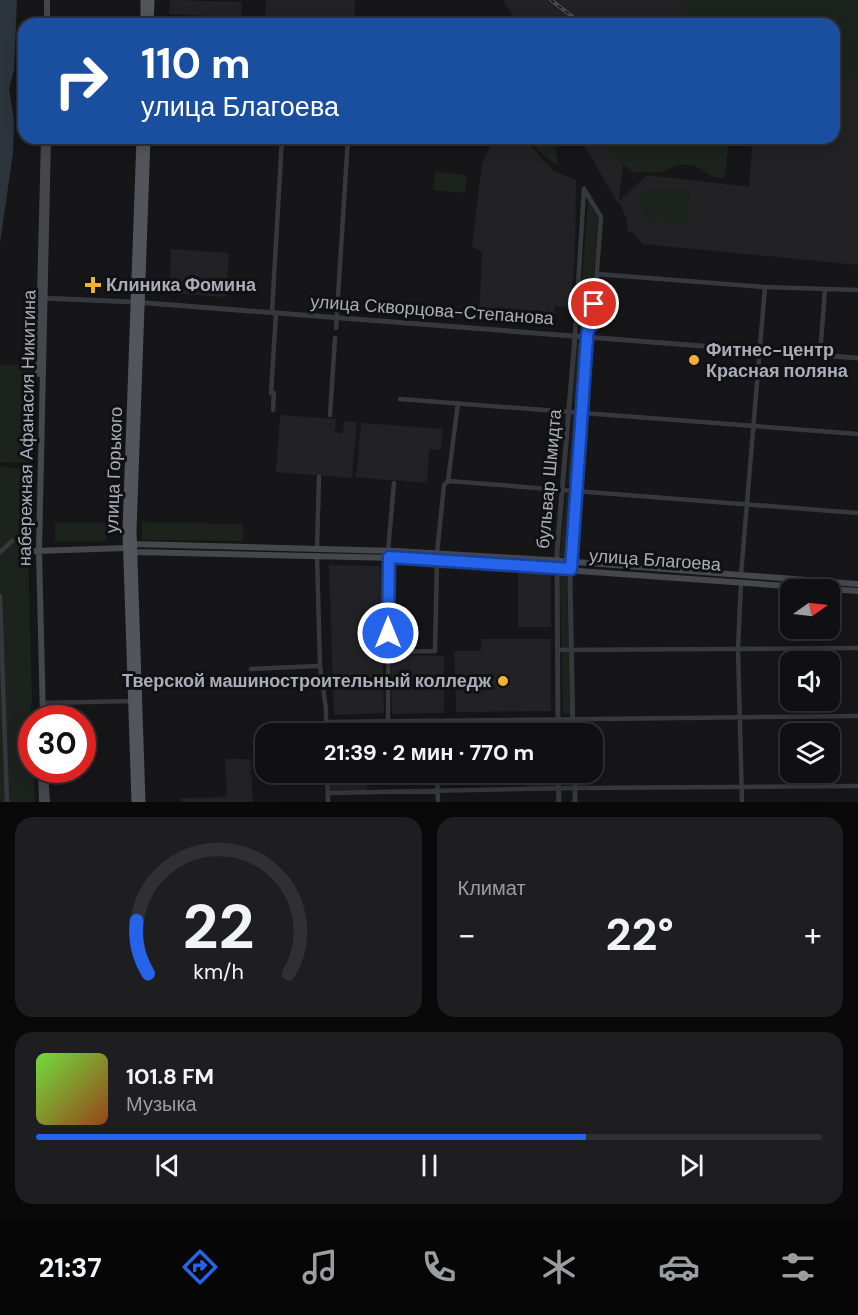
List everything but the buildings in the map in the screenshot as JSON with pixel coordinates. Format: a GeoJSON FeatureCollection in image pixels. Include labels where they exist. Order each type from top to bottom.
{"type":"FeatureCollection","features":[{"type":"Feature","properties":{"kind":"main road"},"geometry":{"type":"LineString","coordinates":[[49,18],[50,0]]}},
{"type":"Feature","properties":{"kind":"main road"},"geometry":{"type":"LineString","coordinates":[[144,0],[144,18]]}},
{"type":"Feature","properties":{"kind":"main road"},"geometry":{"type":"LineString","coordinates":[[150,18],[151,0]]}},
{"type":"Feature","properties":{"kind":"main road","name":"набережная Афанасия Никитина"},"geometry":{"type":"LineString","coordinates":[[41,705],[37,551],[46,144]]}},
{"type":"Feature","properties":{"kind":"main road","name":"улица Горького"},"geometry":{"type":"LineString","coordinates":[[135,802],[131,548],[140,144]]}},
{"type":"Feature","properties":{"kind":"main road","name":"улица Горького"},"geometry":{"type":"LineString","coordinates":[[138,302],[147,144]]}},
{"type":"Feature","properties":{"kind":"main road","name":"улица Благоева"},"geometry":{"type":"LineString","coordinates":[[37,551],[131,548],[388,554],[571,565],[858,591]]}},
{"type":"Feature","properties":{"kind":"main road","name":"набережная Афанасия Никитина"},"geometry":{"type":"LineString","coordinates":[[37,551],[43,703]]}},
{"type":"Feature","properties":{"kind":"main road"},"geometry":{"type":"LineString","coordinates":[[738,579],[749,575],[858,584]]}},
{"type":"Feature","properties":{"kind":"main road","name":"улица Горького"},"geometry":{"type":"LineString","coordinates":[[135,701],[142,802]]}},
{"type":"Feature","properties":{"kind":"main road"},"geometry":{"type":"LineString","coordinates":[[43,783],[44,802]]}},
{"type":"Feature","properties":{"kind":"street"},"geometry":{"type":"LineString","coordinates":[[273,410],[274,393],[271,393],[282,144]]}},
{"type":"Feature","properties":{"kind":"street"},"geometry":{"type":"LineString","coordinates":[[336,328],[348,144]]}},
{"type":"Feature","properties":{"kind":"street"},"geometry":{"type":"LineString","coordinates":[[575,336],[584,189],[601,217],[593,323],[588,330],[587,337]]}},
{"type":"Feature","properties":{"kind":"street"},"geometry":{"type":"LineString","coordinates":[[597,274],[765,287],[858,290]]}},
{"type":"Feature","properties":{"kind":"street"},"geometry":{"type":"LineString","coordinates":[[742,802],[738,579],[765,287]]}},
{"type":"Feature","properties":{"kind":"street"},"geometry":{"type":"LineString","coordinates":[[820,355],[825,289]]}},
{"type":"Feature","properties":{"kind":"street","name":"улица Скворцова-Степанова"},"geometry":{"type":"LineString","coordinates":[[42,298],[138,302],[858,358]]}},
{"type":"Feature","properties":{"kind":"street","name":"бульвар Шмидта"},"geometry":{"type":"LineString","coordinates":[[558,723],[557,564],[575,336]]}},
{"type":"Feature","properties":{"kind":"street","name":"бульвар Шмидта"},"geometry":{"type":"LineString","coordinates":[[572,723],[571,565],[587,337]]}},
{"type":"Feature","properties":{"kind":"street"},"geometry":{"type":"LineString","coordinates":[[330,415],[335,338]]}},
{"type":"Feature","properties":{"kind":"street"},"geometry":{"type":"LineString","coordinates":[[400,399],[858,434]]}},
{"type":"Feature","properties":{"kind":"street"},"geometry":{"type":"LineString","coordinates":[[388,652],[435,651],[437,557],[444,485],[448,481],[458,403]]}},
{"type":"Feature","properties":{"kind":"street"},"geometry":{"type":"LineString","coordinates":[[319,477],[317,552],[320,666],[326,722],[858,716]]}},
{"type":"Feature","properties":{"kind":"street"},"geometry":{"type":"LineString","coordinates":[[448,481],[858,513]]}},
{"type":"Feature","properties":{"kind":"street"},"geometry":{"type":"LineString","coordinates":[[388,722],[388,554],[394,483]]}},
{"type":"Feature","properties":{"kind":"street"},"geometry":{"type":"LineString","coordinates":[[0,552],[12,541]]}},
{"type":"Feature","properties":{"kind":"street"},"geometry":{"type":"LineString","coordinates":[[0,596],[7,802]]}},
{"type":"Feature","properties":{"kind":"street"},"geometry":{"type":"LineString","coordinates":[[558,650],[858,648]]}},
{"type":"Feature","properties":{"kind":"street"},"geometry":{"type":"LineString","coordinates":[[251,669],[320,666]]}},
{"type":"Feature","properties":{"kind":"street"},"geometry":{"type":"LineString","coordinates":[[43,703],[135,701]]}},
{"type":"Feature","properties":{"kind":"street"},"geometry":{"type":"LineString","coordinates":[[328,783],[328,802]]}},
{"type":"Feature","properties":{"kind":"street"},"geometry":{"type":"LineString","coordinates":[[437,783],[438,802]]}},
{"type":"Feature","properties":{"kind":"street"},"geometry":{"type":"LineString","coordinates":[[558,783],[559,802]]}},
{"type":"Feature","properties":{"kind":"street"},"geometry":{"type":"LineString","coordinates":[[575,783],[576,802]]}},
{"type":"Feature","properties":{"kind":"street"},"geometry":{"type":"LineString","coordinates":[[328,794],[558,788],[858,786]]}},
{"type":"Feature","properties":{"kind":"shaded area"},"geometry":{"type":"Polygon","coordinates":[[[0,0],[17,0],[14,70],[9,89],[14,120],[13,153],[0,243],[0,0]]]}},
{"type":"Feature","properties":{"kind":"shaded area"},"geometry":{"type":"Polygon","coordinates":[[[170,0],[242,2],[241,18],[169,14],[170,0]]]}},
{"type":"Feature","properties":{"kind":"shaded area"},"geometry":{"type":"Polygon","coordinates":[[[266,0],[355,0],[354,18],[265,18],[266,0]]]}},
{"type":"Feature","properties":{"kind":"shaded area"},"geometry":{"type":"Polygon","coordinates":[[[503,0],[858,0],[858,265],[643,244],[633,232],[628,233],[627,219],[619,202],[583,144],[625,144],[619,201],[647,175],[749,187],[753,144],[840,144],[840,18],[514,18],[503,0]]]}},
{"type":"Feature","properties":{"kind":"shaded area"},"geometry":{"type":"Polygon","coordinates":[[[673,0],[858,0],[858,78],[840,77],[840,18],[695,18],[673,0]]]}},
{"type":"Feature","properties":{"kind":"shaded area"},"geometry":{"type":"Polygon","coordinates":[[[491,144],[529,144],[552,170],[576,180],[575,256],[570,308],[555,306],[553,325],[479,321],[482,252],[472,246],[482,163],[491,144]]]}},
{"type":"Feature","properties":{"kind":"shaded area"},"geometry":{"type":"Polygon","coordinates":[[[533,144],[556,144],[558,166],[539,152],[533,144]]]}},
{"type":"Feature","properties":{"kind":"shaded area"},"geometry":{"type":"Polygon","coordinates":[[[608,144],[728,144],[723,178],[688,164],[659,172],[635,173],[610,156],[608,144]]]}},
{"type":"Feature","properties":{"kind":"shaded area"},"geometry":{"type":"Polygon","coordinates":[[[435,172],[467,175],[465,193],[433,190],[435,172]]]}},
{"type":"Feature","properties":{"kind":"shaded area"},"geometry":{"type":"Polygon","coordinates":[[[656,189],[691,191],[688,225],[641,219],[646,215],[636,199],[656,189]]]}},
{"type":"Feature","properties":{"kind":"shaded area"},"geometry":{"type":"Polygon","coordinates":[[[588,200],[598,219],[590,322],[587,327],[581,326],[579,322],[588,200]]]}},
{"type":"Feature","properties":{"kind":"shaded area"},"geometry":{"type":"Polygon","coordinates":[[[171,249],[229,253],[226,297],[169,293],[171,249]]]}},
{"type":"Feature","properties":{"kind":"shaded area"},"geometry":{"type":"Polygon","coordinates":[[[577,342],[584,343],[580,404],[573,403],[577,342]]]}},
{"type":"Feature","properties":{"kind":"shaded area"},"geometry":{"type":"Polygon","coordinates":[[[33,364],[30,463],[0,462],[0,365],[33,364]]]}},
{"type":"Feature","properties":{"kind":"shaded area"},"geometry":{"type":"Polygon","coordinates":[[[573,413],[579,413],[574,483],[567,483],[573,413]]]}},
{"type":"Feature","properties":{"kind":"shaded area"},"geometry":{"type":"Polygon","coordinates":[[[280,415],[336,419],[335,432],[343,433],[344,421],[357,422],[352,478],[276,472],[280,415]]]}},
{"type":"Feature","properties":{"kind":"shaded area"},"geometry":{"type":"Polygon","coordinates":[[[361,423],[443,429],[441,450],[429,449],[427,483],[356,477],[361,423]]]}},
{"type":"Feature","properties":{"kind":"shaded area"},"geometry":{"type":"Polygon","coordinates":[[[0,467],[30,469],[28,561],[32,701],[31,705],[18,705],[18,783],[34,783],[35,802],[0,802],[0,467]]]}},
{"type":"Feature","properties":{"kind":"shaded area"},"geometry":{"type":"Polygon","coordinates":[[[566,495],[574,495],[568,556],[560,556],[566,495]]]}},
{"type":"Feature","properties":{"kind":"shaded area"},"geometry":{"type":"Polygon","coordinates":[[[142,522],[243,524],[243,541],[142,540],[142,522]]]}},
{"type":"Feature","properties":{"kind":"shaded area"},"geometry":{"type":"Polygon","coordinates":[[[55,523],[106,523],[106,541],[55,541],[55,523]]]}},
{"type":"Feature","properties":{"kind":"shaded area"},"geometry":{"type":"Polygon","coordinates":[[[329,565],[380,566],[384,713],[334,715],[329,565]]]}},
{"type":"Feature","properties":{"kind":"shaded area"},"geometry":{"type":"Polygon","coordinates":[[[518,571],[551,574],[551,627],[518,627],[518,571]]]}},
{"type":"Feature","properties":{"kind":"shaded area"},"geometry":{"type":"Polygon","coordinates":[[[560,574],[567,575],[570,714],[563,713],[560,574]]]}},
{"type":"Feature","properties":{"kind":"shaded area","name":"Тверской машиностроительный колледж"},"geometry":{"type":"Polygon","coordinates":[[[481,639],[551,639],[551,711],[456,712],[454,651],[481,651],[481,639]]]}},
{"type":"Feature","properties":{"kind":"shaded area"},"geometry":{"type":"Polygon","coordinates":[[[391,655],[444,656],[444,713],[392,714],[391,655]]]}},
{"type":"Feature","properties":{"kind":"shaded area"},"geometry":{"type":"Polygon","coordinates":[[[225,759],[251,759],[253,802],[181,802],[181,798],[227,797],[225,759]]]}},
{"type":"Feature","properties":{"kind":"shaded area"},"geometry":{"type":"Polygon","coordinates":[[[330,783],[367,783],[367,790],[330,791],[330,783]]]}},
{"type":"Feature","properties":{"kind":"shaded area"},"geometry":{"type":"Polygon","coordinates":[[[524,783],[554,783],[554,786],[524,786],[524,783]]]}},
{"type":"Feature","properties":{"kind":"railway"},"geometry":{"type":"LineString","coordinates":[[551,0],[574,18]]}},
{"type":"Feature","properties":{"kind":"place","name":"Клиника Фомина"},"geometry":{"type":"Point","coordinates":[93,285]}},
{"type":"Feature","properties":{"kind":"place","name":"Фитнес-центр Красная поляна"},"geometry":{"type":"Point","coordinates":[694,360]}},
{"type":"Feature","properties":{"kind":"place","name":"Тверской машиностроительный колледж"},"geometry":{"type":"Point","coordinates":[503,681]}},
{"type":"Feature","properties":{"kind":"route"},"geometry":{"type":"LineString","coordinates":[[388,633],[389,557],[571,569],[587,337],[588,330],[593,323],[594,304]]}}]}
